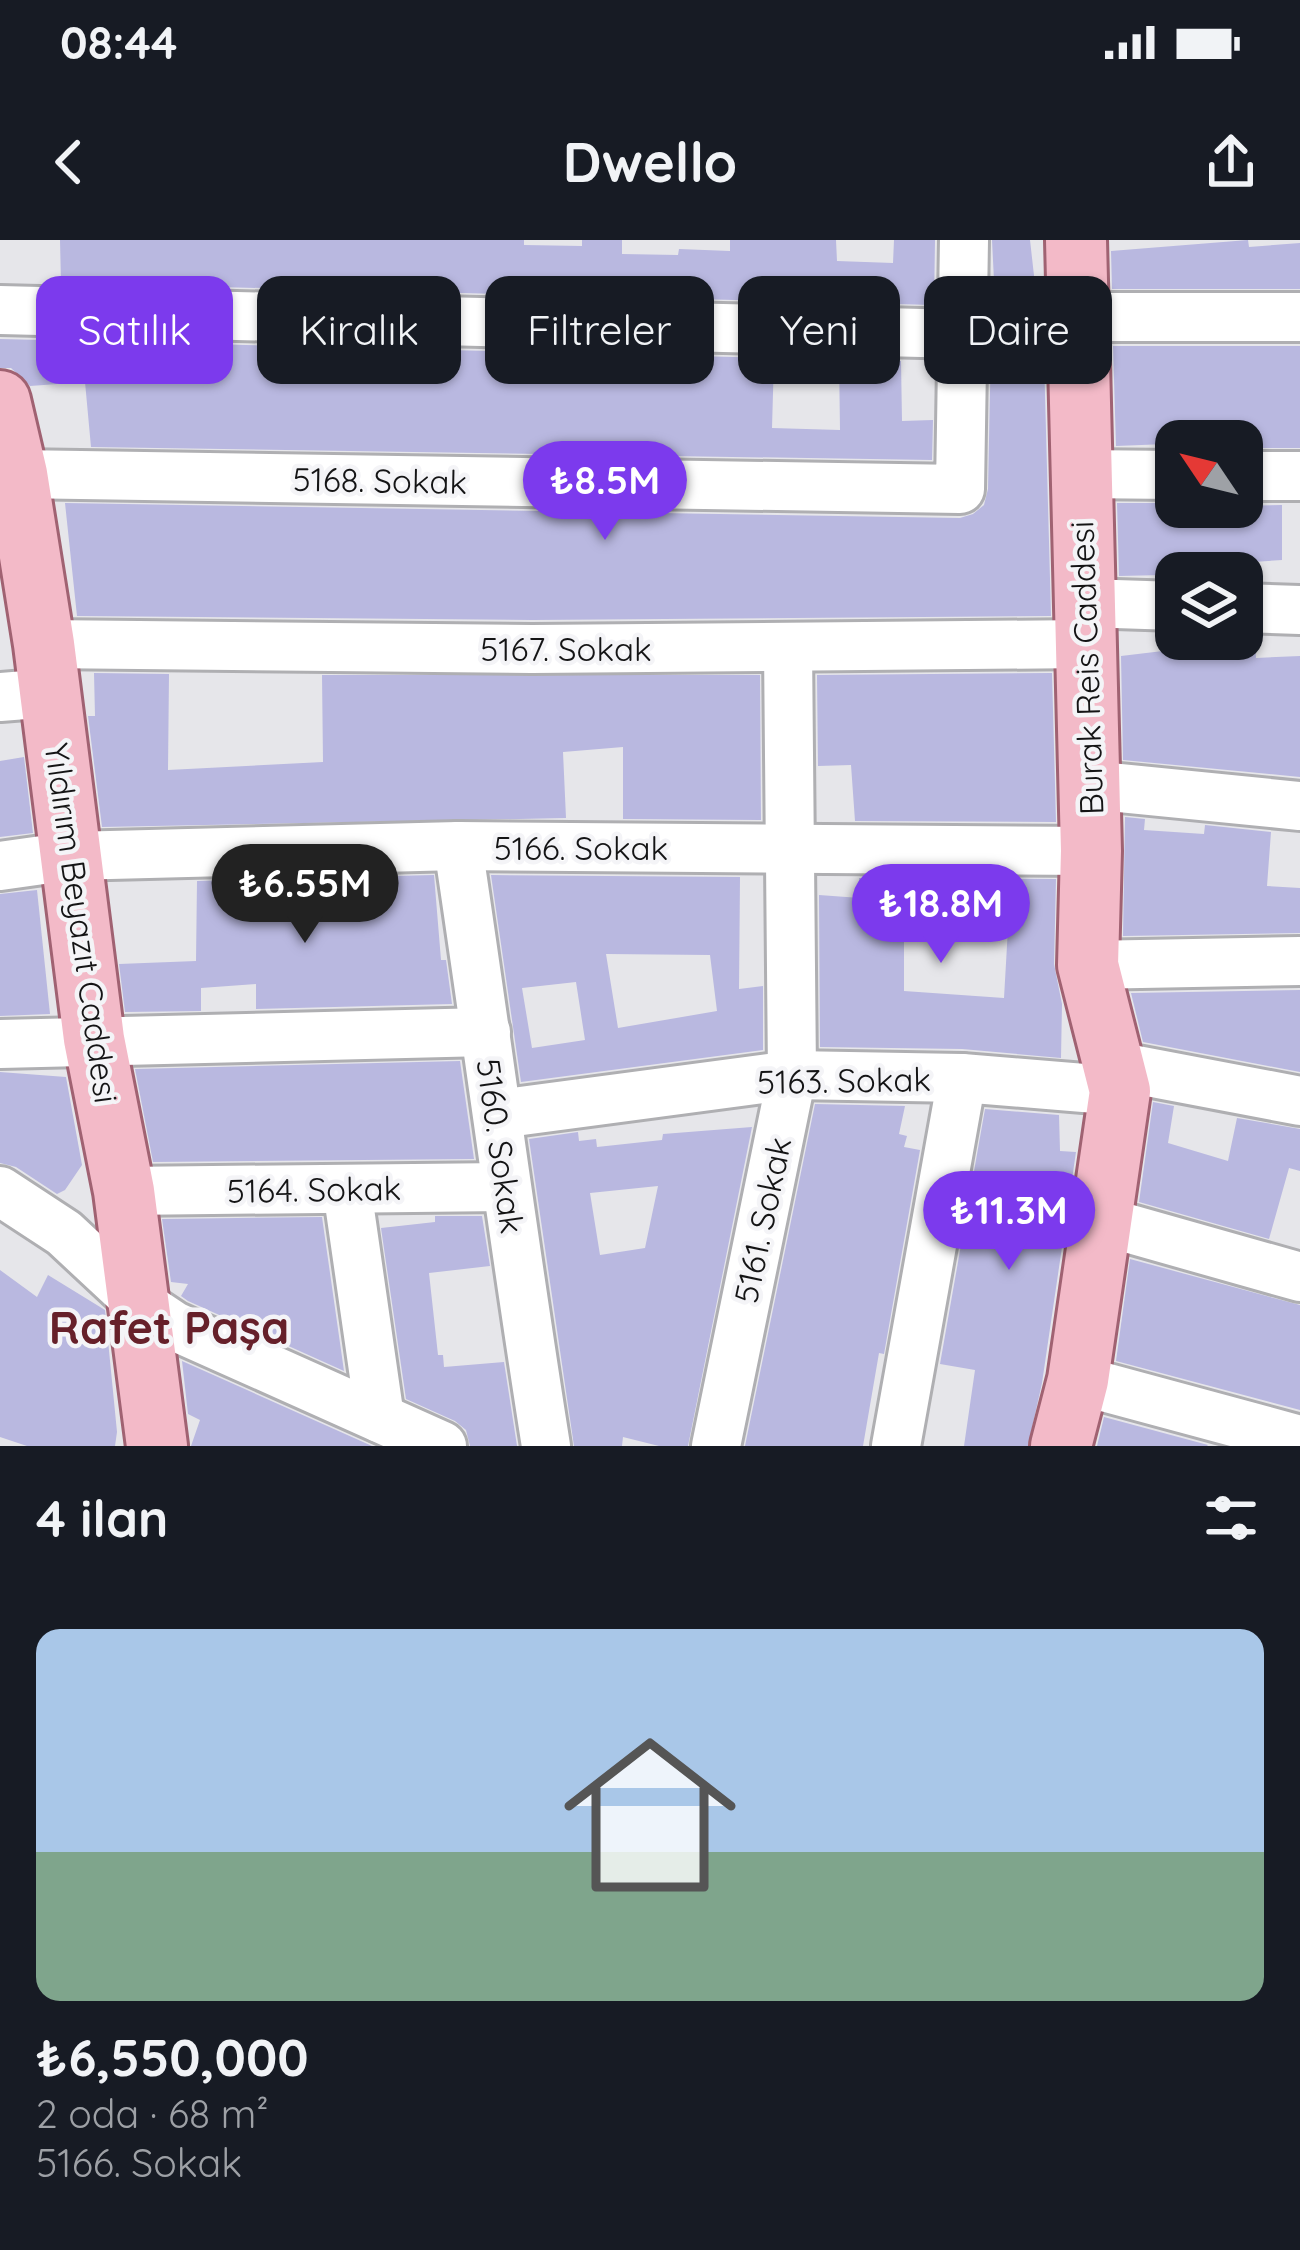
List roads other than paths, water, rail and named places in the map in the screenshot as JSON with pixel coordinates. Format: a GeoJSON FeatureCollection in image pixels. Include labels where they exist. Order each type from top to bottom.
{"type":"FeatureCollection","features":[{"type":"Feature","properties":{"kind":"main road","name":"Burak Reis Caddesi"},"geometry":{"type":"LineString","coordinates":[[1076,240],[1076,276]]}},
{"type":"Feature","properties":{"kind":"main road","name":"Burak Reis Caddesi"},"geometry":{"type":"LineString","coordinates":[[1061,1446],[1078,1380],[1118,1078],[1088,965],[1090,784],[1078,384]]}},
{"type":"Feature","properties":{"kind":"main road","name":"Yıldırım Beyazıt Caddesi"},"geometry":{"type":"LineString","coordinates":[[0,401],[32,678],[71,856],[94,1039],[124,1191],[157,1446]]}},
{"type":"Feature","properties":{"kind":"street"},"geometry":{"type":"LineString","coordinates":[[963,276],[964,240]]}},
{"type":"Feature","properties":{"kind":"street"},"geometry":{"type":"LineString","coordinates":[[0,310],[924,333]]}},
{"type":"Feature","properties":{"kind":"street"},"geometry":{"type":"LineString","coordinates":[[1112,317],[1300,317]]}},
{"type":"Feature","properties":{"kind":"street","name":"5168. Sokak"},"geometry":{"type":"LineString","coordinates":[[13,497],[960,489],[961,384]]}},
{"type":"Feature","properties":{"kind":"street"},"geometry":{"type":"LineString","coordinates":[[1080,474],[1155,475]]}},
{"type":"Feature","properties":{"kind":"street"},"geometry":{"type":"LineString","coordinates":[[1263,476],[1300,476]]}},
{"type":"Feature","properties":{"kind":"street"},"geometry":{"type":"LineString","coordinates":[[1263,609],[1300,610]]}},
{"type":"Feature","properties":{"kind":"street","name":"5167. Sokak"},"geometry":{"type":"LineString","coordinates":[[32,678],[532,649],[788,647],[1086,624],[1155,610]]}},
{"type":"Feature","properties":{"kind":"street","name":"5161. Sokak"},"geometry":{"type":"LineString","coordinates":[[716,1446],[792,1075],[788,647]]}},
{"type":"Feature","properties":{"kind":"street"},"geometry":{"type":"LineString","coordinates":[[1090,784],[1300,806]]}},
{"type":"Feature","properties":{"kind":"street","name":"5166. Sokak"},"geometry":{"type":"LineString","coordinates":[[0,866],[71,856],[458,846],[1091,851]]}},
{"type":"Feature","properties":{"kind":"street","name":"5160. Sokak"},"geometry":{"type":"LineString","coordinates":[[458,846],[546,1446]]}},
{"type":"Feature","properties":{"kind":"street"},"geometry":{"type":"LineString","coordinates":[[1088,965],[1300,961]]}},
{"type":"Feature","properties":{"kind":"street"},"geometry":{"type":"LineString","coordinates":[[0,1044],[486,1032]]}},
{"type":"Feature","properties":{"kind":"street","name":"5163. Sokak"},"geometry":{"type":"LineString","coordinates":[[498,1114],[792,1075],[1118,1078],[1300,1101]]}},
{"type":"Feature","properties":{"kind":"street"},"geometry":{"type":"LineString","coordinates":[[896,1446],[962,1078]]}},
{"type":"Feature","properties":{"kind":"street","name":"5164. Sokak"},"geometry":{"type":"LineString","coordinates":[[124,1191],[505,1186]]}},
{"type":"Feature","properties":{"kind":"street"},"geometry":{"type":"LineString","coordinates":[[346,1189],[380,1418]]}},
{"type":"Feature","properties":{"kind":"street"},"geometry":{"type":"LineString","coordinates":[[0,1191],[64,1233],[138,1303],[174,1326],[442,1446]]}},
{"type":"Feature","properties":{"kind":"street"},"geometry":{"type":"LineString","coordinates":[[1102,1221],[1300,1277]]}},
{"type":"Feature","properties":{"kind":"street"},"geometry":{"type":"LineString","coordinates":[[1078,1380],[1300,1440]]}},
{"type":"Feature","properties":{"kind":"district","name":"Rafet Paşa"},"geometry":{"type":"Point","coordinates":[169,1327]}}]}
